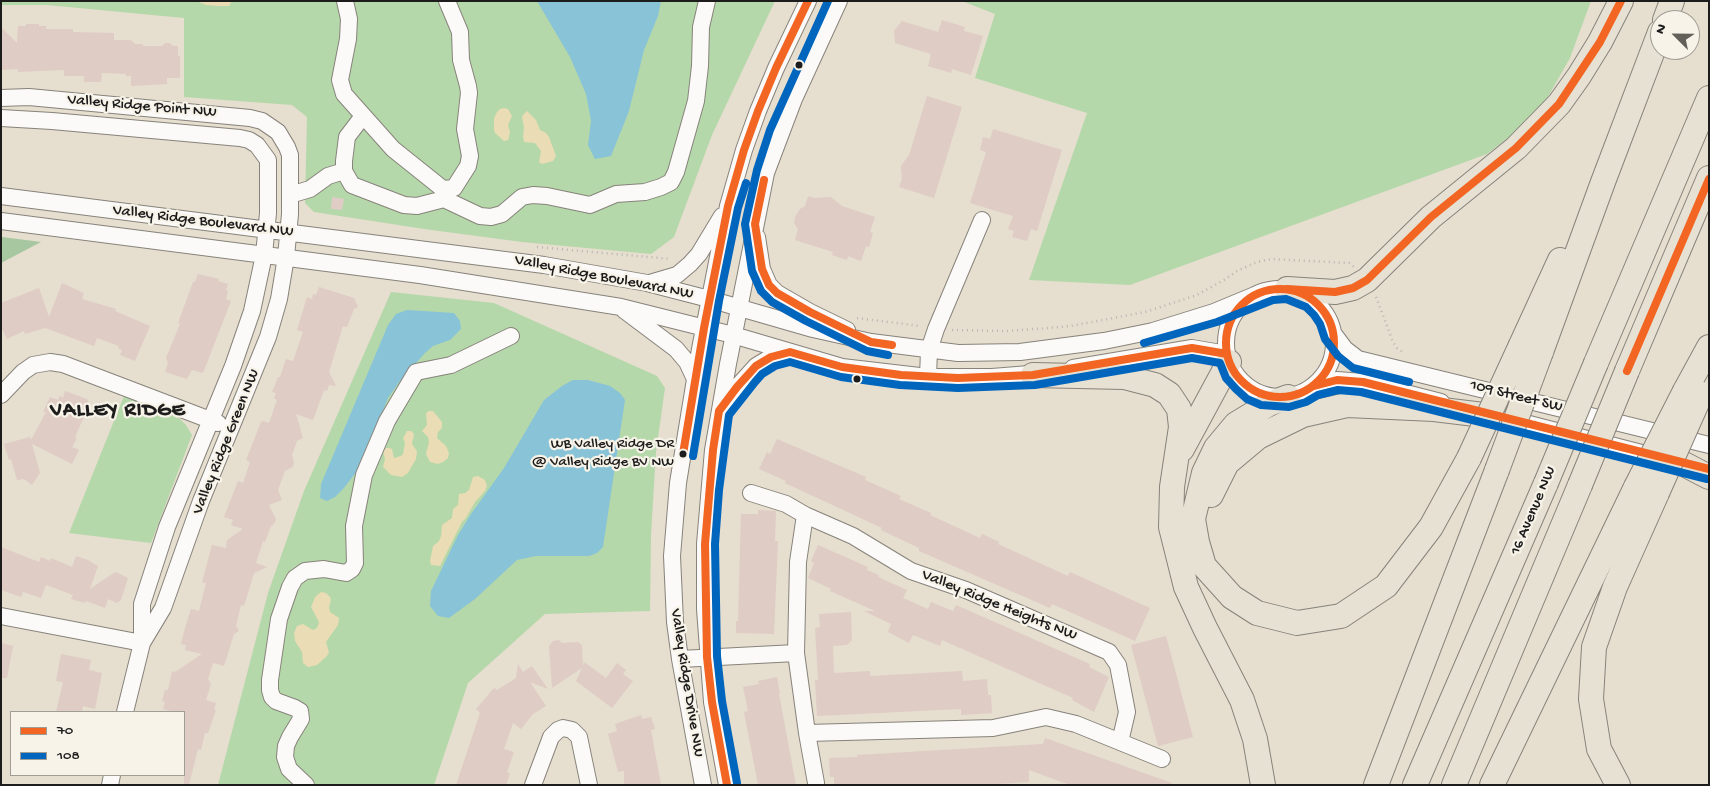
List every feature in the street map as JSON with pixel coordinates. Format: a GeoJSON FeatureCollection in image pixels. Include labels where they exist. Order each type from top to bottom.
{"type":"FeatureCollection","features":[{"type":"Feature","properties":{"kind":"highway"},"geometry":{"type":"LineString","coordinates":[[1287,289],[1335,292],[1353,288],[1367,280],[1431,217],[1516,148],[1559,104],[1580,76],[1621,1]]}},
{"type":"Feature","properties":{"kind":"highway"},"geometry":{"type":"LineString","coordinates":[[1288,397],[1269,404],[1236,424],[1216,448],[1204,472],[1193,519],[1204,566],[1232,597],[1257,613],[1297,623],[1341,616],[1386,586],[1431,528],[1531,349],[1619,139],[1650,58]]}},
{"type":"Feature","properties":{"kind":"highway","name":"16 Avenue NW"},"geometry":{"type":"LineString","coordinates":[[1415,785],[1546,483],[1709,98]]}},
{"type":"Feature","properties":{"kind":"highway","name":"16 Avenue NW"},"geometry":{"type":"LineString","coordinates":[[1454,785],[1709,178]]}},
{"type":"Feature","properties":{"kind":"highway"},"geometry":{"type":"LineString","coordinates":[[1492,785],[1647,490],[1698,387],[1709,347]]}},
{"type":"Feature","properties":{"kind":"highway"},"geometry":{"type":"LineString","coordinates":[[1376,785],[1497,470],[1531,349]]}},
{"type":"Feature","properties":{"kind":"highway"},"geometry":{"type":"LineString","coordinates":[[1176,460],[1228,358]]}},
{"type":"Feature","properties":{"kind":"highway"},"geometry":{"type":"LineString","coordinates":[[1032,375],[1124,377],[1155,385],[1169,394],[1179,409],[1181,426],[1172,487],[1171,527],[1186,587],[1242,700],[1255,739],[1263,785]]}},
{"type":"Feature","properties":{"kind":"highway"},"geometry":{"type":"LineString","coordinates":[[1197,542],[1208,501],[1227,463],[1258,437],[1302,415],[1347,405],[1434,409],[1508,418]]}},
{"type":"Feature","properties":{"kind":"highway"},"geometry":{"type":"LineString","coordinates":[[1680,462],[1709,477]]}},
{"type":"Feature","properties":{"kind":"highway"},"geometry":{"type":"LineString","coordinates":[[1618,785],[1599,749],[1591,699],[1594,647],[1647,490]]}},
{"type":"Feature","properties":{"kind":"street"},"geometry":{"type":"LineString","coordinates":[[345,1],[349,19],[348,39],[340,80],[344,94],[393,149],[443,194],[475,214],[491,218],[502,214],[522,197],[534,195],[547,196],[590,205],[616,194],[645,192],[671,182],[682,154],[696,101],[700,66],[701,27],[707,1]]}},
{"type":"Feature","properties":{"kind":"street"},"geometry":{"type":"LineString","coordinates":[[363,116],[347,138],[344,171],[352,185],[404,205],[417,206],[454,188],[468,166],[470,156],[465,129],[469,93],[461,60],[460,32],[447,1]]}},
{"type":"Feature","properties":{"kind":"street","name":"Valley Ridge Drive NW"},"geometry":{"type":"LineString","coordinates":[[703,785],[675,622],[672,556],[678,483],[704,328],[728,206],[755,120],[773,74],[808,1]]}},
{"type":"Feature","properties":{"kind":"street","name":"Valley Ridge Drive NW"},"geometry":{"type":"LineString","coordinates":[[727,785],[713,710],[705,609],[705,544],[713,450],[766,173],[779,134],[839,1]]}},
{"type":"Feature","properties":{"kind":"street","name":"Valley Ridge Point NW"},"geometry":{"type":"LineString","coordinates":[[1,98],[29,97],[250,118],[262,121],[278,132]]}},
{"type":"Feature","properties":{"kind":"street","name":"Valley Ridge Point NW"},"geometry":{"type":"LineString","coordinates":[[1,118],[240,138],[249,140],[261,149]]}},
{"type":"Feature","properties":{"kind":"street"},"geometry":{"type":"LineString","coordinates":[[266,230],[269,167],[268,160],[261,149],[278,132],[290,155],[289,233]]}},
{"type":"Feature","properties":{"kind":"street"},"geometry":{"type":"LineString","coordinates":[[290,195],[310,189],[328,176],[344,171]]}},
{"type":"Feature","properties":{"kind":"street","name":"Valley Ridge Boulevard NW"},"geometry":{"type":"LineString","coordinates":[[1,196],[544,265],[647,283],[813,329],[871,342],[958,353],[1020,352],[1104,341],[1153,331],[1214,312],[1255,295]]}},
{"type":"Feature","properties":{"kind":"street"},"geometry":{"type":"LineString","coordinates":[[647,283],[661,281],[677,275],[690,264],[699,254],[728,206]]}},
{"type":"Feature","properties":{"kind":"street"},"geometry":{"type":"LineString","coordinates":[[928,377],[929,350],[936,329],[982,220]]}},
{"type":"Feature","properties":{"kind":"street","name":"Valley Ridge Boulevard NW"},"geometry":{"type":"LineString","coordinates":[[1,221],[420,275],[621,307],[734,335],[842,366],[901,375],[928,377],[1032,375],[1192,348],[1228,358]]}},
{"type":"Feature","properties":{"kind":"street"},"geometry":{"type":"LineString","coordinates":[[755,224],[762,270],[769,285],[777,293],[810,312],[871,342]]}},
{"type":"Feature","properties":{"kind":"street","name":"Valley Ridge Green NW"},"geometry":{"type":"LineString","coordinates":[[125,711],[142,643],[142,604],[167,527],[243,340],[252,311],[264,255],[266,230]]}},
{"type":"Feature","properties":{"kind":"street","name":"Valley Ridge Green NW"},"geometry":{"type":"LineString","coordinates":[[142,643],[163,608],[201,501],[268,337],[279,299],[289,233]]}},
{"type":"Feature","properties":{"kind":"street"},"geometry":{"type":"LineString","coordinates":[[1287,289],[1300,293],[1317,304],[1329,320],[1334,348],[1324,375],[1314,386],[1302,393],[1288,397],[1276,397],[1252,390],[1235,373],[1228,358],[1226,340],[1229,326],[1235,313],[1244,303],[1255,295],[1270,290],[1287,289]]}},
{"type":"Feature","properties":{"kind":"street"},"geometry":{"type":"LineString","coordinates":[[621,307],[676,349],[687,362],[695,379]]}},
{"type":"Feature","properties":{"kind":"street","name":"109 Street SW"},"geometry":{"type":"LineString","coordinates":[[1333,334],[1345,349],[1358,359],[1709,445]]}},
{"type":"Feature","properties":{"kind":"street"},"geometry":{"type":"LineString","coordinates":[[306,785],[289,769],[285,757],[286,746],[301,719],[300,711],[276,701],[272,697],[270,690],[279,619],[290,587],[296,578],[306,571],[324,569],[346,573],[352,569],[355,563],[354,526],[364,475],[388,422],[416,372],[451,365],[512,336]]}},
{"type":"Feature","properties":{"kind":"street"},"geometry":{"type":"LineString","coordinates":[[719,411],[756,366],[771,357],[790,352]]}},
{"type":"Feature","properties":{"kind":"street"},"geometry":{"type":"LineString","coordinates":[[1,395],[22,372],[34,365],[50,362],[63,364],[230,428]]}},
{"type":"Feature","properties":{"kind":"street","name":"109 Street SW"},"geometry":{"type":"LineString","coordinates":[[1314,386],[1338,380],[1363,382],[1709,469]]}},
{"type":"Feature","properties":{"kind":"street","name":"Valley Ridge Heights NW"},"geometry":{"type":"LineString","coordinates":[[751,493],[786,504],[805,515],[853,536],[912,571],[966,590],[1109,652],[1118,666],[1127,712],[1120,742]]}},
{"type":"Feature","properties":{"kind":"street"},"geometry":{"type":"LineString","coordinates":[[805,515],[798,562],[796,653],[816,783]]}},
{"type":"Feature","properties":{"kind":"street"},"geometry":{"type":"LineString","coordinates":[[1,616],[142,643]]}},
{"type":"Feature","properties":{"kind":"street"},"geometry":{"type":"LineString","coordinates":[[680,659],[796,653]]}},
{"type":"Feature","properties":{"kind":"street"},"geometry":{"type":"LineString","coordinates":[[807,733],[993,728],[1046,717],[1076,724],[1162,759]]}},
{"type":"Feature","properties":{"kind":"street"},"geometry":{"type":"LineString","coordinates":[[533,785],[551,736],[563,728],[572,730],[579,737],[589,785]]}},
{"type":"Feature","properties":{"kind":"path"},"geometry":{"type":"LineString","coordinates":[[952,330],[1007,331],[1071,326],[1145,312],[1197,295],[1237,271],[1257,262],[1271,259],[1349,263],[1367,280]]}},
{"type":"Feature","properties":{"kind":"path"},"geometry":{"type":"LineString","coordinates":[[850,316],[892,324],[922,327]]}},
{"type":"Feature","properties":{"kind":"green space"},"geometry":{"type":"Polygon","coordinates":[[[1,1],[775,1],[712,135],[674,237],[651,254],[522,242],[314,212],[305,203],[307,117],[292,105],[184,97],[184,18],[47,5],[1,5],[1,1]]]}},
{"type":"Feature","properties":{"kind":"green space"},"geometry":{"type":"Polygon","coordinates":[[[962,1],[1591,1],[1570,58],[1537,116],[1487,154],[1130,285],[1029,280],[1087,113],[975,78],[995,14],[962,1]]]}},
{"type":"Feature","properties":{"kind":"green space"},"geometry":{"type":"Polygon","coordinates":[[[2,237],[41,242],[1,263],[2,237]]]}},
{"type":"Feature","properties":{"kind":"green space"},"geometry":{"type":"Polygon","coordinates":[[[391,292],[494,303],[657,376],[665,388],[656,452],[651,535],[650,611],[545,614],[468,683],[434,785],[218,785],[268,593],[304,491],[391,292]]]}},
{"type":"Feature","properties":{"kind":"green space"},"geometry":{"type":"Polygon","coordinates":[[[124,396],[179,418],[192,435],[151,543],[69,533],[124,396]]]}},
{"type":"Feature","properties":{"kind":"sand"},"geometry":{"type":"Polygon","coordinates":[[[196,1],[232,1],[229,6],[220,6],[206,5],[196,1]]]}},
{"type":"Feature","properties":{"kind":"sand"},"geometry":{"type":"Polygon","coordinates":[[[500,109],[508,109],[512,116],[508,125],[509,137],[508,140],[504,141],[495,133],[494,118],[500,109]]]}},
{"type":"Feature","properties":{"kind":"sand"},"geometry":{"type":"Polygon","coordinates":[[[527,111],[536,120],[540,130],[549,137],[556,156],[553,161],[542,164],[539,162],[541,151],[535,143],[524,142],[522,118],[527,111]]]}},
{"type":"Feature","properties":{"kind":"sand"},"geometry":{"type":"Polygon","coordinates":[[[433,411],[442,422],[442,428],[438,432],[437,438],[446,446],[449,453],[448,458],[438,464],[430,462],[426,454],[429,442],[428,437],[422,431],[427,425],[426,413],[433,411]]]}},
{"type":"Feature","properties":{"kind":"sand"},"geometry":{"type":"Polygon","coordinates":[[[407,431],[411,431],[414,434],[412,444],[417,451],[416,459],[408,473],[402,477],[391,475],[383,467],[385,459],[383,451],[389,448],[392,449],[394,458],[401,456],[405,443],[403,438],[407,431]]]}},
{"type":"Feature","properties":{"kind":"sand"},"geometry":{"type":"Polygon","coordinates":[[[478,476],[485,480],[487,486],[485,491],[462,522],[440,566],[431,565],[433,546],[439,541],[442,525],[452,518],[453,509],[458,505],[459,494],[469,490],[473,477],[478,476]]]}},
{"type":"Feature","properties":{"kind":"sand"},"geometry":{"type":"Polygon","coordinates":[[[321,592],[326,593],[330,597],[330,612],[339,618],[338,625],[326,642],[329,652],[327,656],[317,665],[308,667],[303,663],[302,652],[295,641],[294,633],[297,626],[303,624],[313,630],[317,628],[319,622],[311,607],[315,597],[321,592]]]}},
{"type":"Feature","properties":{"kind":"water"},"geometry":{"type":"Polygon","coordinates":[[[537,1],[661,1],[658,16],[644,50],[629,111],[611,156],[595,159],[588,145],[591,121],[586,94],[570,57],[537,1]]]}},
{"type":"Feature","properties":{"kind":"water"},"geometry":{"type":"Polygon","coordinates":[[[407,310],[454,313],[460,321],[461,329],[450,340],[433,346],[400,381],[388,398],[357,471],[335,497],[327,501],[320,498],[321,484],[388,325],[396,314],[407,310]]]}},
{"type":"Feature","properties":{"kind":"water"},"geometry":{"type":"Polygon","coordinates":[[[573,380],[588,380],[610,386],[620,393],[625,400],[603,547],[597,553],[589,556],[536,556],[517,560],[475,599],[449,618],[438,616],[430,606],[431,591],[458,535],[504,468],[544,400],[573,380]]]}},
{"type":"Feature","properties":{"kind":"building"},"geometry":{"type":"Polygon","coordinates":[[[942,20],[965,27],[964,31],[983,36],[971,75],[952,69],[951,73],[928,66],[931,54],[895,43],[894,31],[902,21],[938,32],[942,20]]]}},
{"type":"Feature","properties":{"kind":"building"},"geometry":{"type":"Polygon","coordinates":[[[26,24],[39,24],[39,26],[46,26],[46,29],[73,29],[73,32],[114,33],[114,40],[131,40],[135,44],[143,44],[143,46],[162,46],[165,43],[170,43],[173,46],[178,46],[180,78],[167,78],[167,84],[131,86],[131,76],[126,76],[126,74],[102,73],[101,82],[84,82],[84,76],[64,76],[64,70],[18,72],[18,69],[1,70],[1,27],[17,43],[18,26],[26,26],[26,24]]]}},
{"type":"Feature","properties":{"kind":"building"},"geometry":{"type":"Polygon","coordinates":[[[927,96],[962,107],[934,198],[899,187],[902,179],[901,166],[909,155],[927,96]]]}},
{"type":"Feature","properties":{"kind":"building"},"geometry":{"type":"Polygon","coordinates":[[[993,129],[1062,150],[1037,231],[1031,229],[1027,241],[1012,237],[1014,231],[1008,229],[1013,216],[970,203],[986,152],[980,150],[983,137],[990,139],[993,129]]]}},
{"type":"Feature","properties":{"kind":"building"},"geometry":{"type":"Polygon","coordinates":[[[808,196],[814,198],[831,197],[842,206],[875,217],[870,232],[873,233],[869,247],[866,246],[861,261],[848,256],[847,260],[832,255],[833,252],[795,240],[798,229],[794,223],[795,217],[800,209],[805,206],[808,196]]]}},
{"type":"Feature","properties":{"kind":"building"},"geometry":{"type":"Polygon","coordinates":[[[332,197],[344,199],[342,210],[331,209],[332,197]]]}},
{"type":"Feature","properties":{"kind":"building"},"geometry":{"type":"Polygon","coordinates":[[[198,274],[219,279],[218,281],[228,284],[226,299],[231,301],[203,373],[192,370],[187,379],[165,372],[168,363],[166,358],[180,324],[178,323],[193,282],[195,282],[198,274]]]}},
{"type":"Feature","properties":{"kind":"building"},"geometry":{"type":"Polygon","coordinates":[[[62,283],[84,293],[82,299],[116,309],[115,311],[150,326],[135,361],[120,355],[122,350],[118,348],[119,346],[97,338],[94,346],[45,328],[25,334],[24,331],[7,339],[1,327],[1,303],[39,288],[49,317],[62,283]]]}},
{"type":"Feature","properties":{"kind":"building"},"geometry":{"type":"Polygon","coordinates":[[[319,287],[354,298],[358,307],[354,309],[347,327],[343,326],[329,372],[336,386],[329,385],[327,391],[324,390],[313,420],[296,414],[303,438],[297,441],[292,455],[293,467],[285,471],[278,490],[282,500],[269,505],[276,519],[265,542],[263,541],[256,563],[267,567],[254,573],[244,606],[241,605],[236,626],[239,631],[234,634],[224,666],[213,663],[208,679],[211,684],[206,700],[216,703],[214,710],[216,710],[208,733],[205,733],[201,750],[198,749],[189,785],[184,785],[185,711],[163,709],[165,702],[162,701],[165,690],[168,690],[172,671],[175,672],[202,654],[185,650],[186,645],[181,644],[191,609],[199,611],[206,583],[202,582],[212,545],[226,548],[227,540],[243,529],[231,525],[233,520],[224,517],[238,481],[243,483],[250,462],[246,460],[261,422],[269,423],[277,400],[274,398],[276,393],[272,392],[278,377],[280,377],[286,359],[293,361],[303,332],[297,330],[307,297],[312,299],[313,294],[316,295],[319,287]]]}},
{"type":"Feature","properties":{"kind":"building"},"geometry":{"type":"Polygon","coordinates":[[[65,391],[87,399],[91,409],[89,414],[84,417],[75,437],[77,438],[72,447],[79,450],[72,464],[32,444],[40,473],[32,485],[24,479],[17,480],[4,444],[30,437],[31,440],[46,412],[43,412],[50,397],[58,400],[60,396],[63,398],[65,391]]]}},
{"type":"Feature","properties":{"kind":"building"},"geometry":{"type":"Polygon","coordinates":[[[777,439],[866,477],[865,480],[901,496],[899,499],[980,538],[982,534],[999,542],[998,544],[1068,576],[1070,572],[1150,608],[1135,641],[1052,604],[1050,608],[919,551],[919,548],[881,530],[882,528],[759,469],[767,452],[770,454],[777,439]]]}},
{"type":"Feature","properties":{"kind":"building"},"geometry":{"type":"Polygon","coordinates":[[[758,510],[776,511],[775,541],[778,541],[774,634],[736,633],[741,514],[758,514],[758,510]]]}},
{"type":"Feature","properties":{"kind":"building"},"geometry":{"type":"Polygon","coordinates":[[[818,545],[868,567],[867,570],[879,575],[878,577],[907,590],[903,598],[928,609],[931,602],[953,611],[956,605],[1090,664],[1089,667],[1109,677],[1094,712],[1072,700],[1073,698],[942,640],[940,646],[913,635],[909,643],[888,632],[891,624],[864,611],[875,611],[830,591],[831,589],[808,578],[814,563],[811,561],[818,545]]]}},
{"type":"Feature","properties":{"kind":"building"},"geometry":{"type":"Polygon","coordinates":[[[1,547],[39,562],[41,557],[50,561],[51,558],[72,567],[76,556],[88,560],[98,566],[90,589],[115,572],[120,574],[128,578],[121,600],[117,603],[108,599],[105,608],[86,601],[85,603],[71,599],[73,595],[46,585],[41,598],[23,592],[21,597],[1,590],[1,547]]]}},
{"type":"Feature","properties":{"kind":"building"},"geometry":{"type":"Polygon","coordinates":[[[851,612],[852,640],[847,645],[833,646],[834,673],[870,671],[870,676],[962,671],[963,681],[987,679],[988,695],[991,695],[992,713],[961,715],[961,709],[817,716],[815,680],[818,680],[815,628],[820,627],[819,614],[851,612]]]}},
{"type":"Feature","properties":{"kind":"building"},"geometry":{"type":"Polygon","coordinates":[[[1166,636],[1193,737],[1158,746],[1131,645],[1166,636]]]}},
{"type":"Feature","properties":{"kind":"building"},"geometry":{"type":"Polygon","coordinates":[[[559,640],[562,643],[578,642],[582,645],[583,666],[584,662],[606,678],[617,663],[626,670],[623,674],[633,681],[612,708],[576,681],[582,668],[552,688],[549,646],[553,641],[559,640]]]}},
{"type":"Feature","properties":{"kind":"building"},"geometry":{"type":"Polygon","coordinates":[[[1,643],[13,646],[7,678],[1,678],[1,643]]]}},
{"type":"Feature","properties":{"kind":"building"},"geometry":{"type":"Polygon","coordinates":[[[61,654],[91,660],[89,670],[102,673],[95,709],[83,706],[82,711],[56,711],[63,682],[56,681],[61,654]]]}},
{"type":"Feature","properties":{"kind":"building"},"geometry":{"type":"Polygon","coordinates":[[[518,664],[523,672],[532,666],[548,689],[530,682],[546,706],[533,714],[521,729],[513,723],[504,749],[514,752],[507,772],[510,774],[506,785],[456,785],[480,713],[476,709],[494,688],[497,690],[516,678],[518,664]]]}},
{"type":"Feature","properties":{"kind":"building"},"geometry":{"type":"Polygon","coordinates":[[[777,677],[796,785],[758,785],[744,712],[748,711],[743,687],[759,684],[758,681],[777,677]]]}},
{"type":"Feature","properties":{"kind":"building"},"geometry":{"type":"Polygon","coordinates":[[[641,715],[642,719],[651,717],[655,729],[651,730],[661,785],[624,785],[624,771],[618,772],[608,734],[617,731],[615,724],[641,715]]]}},
{"type":"Feature","properties":{"kind":"building"},"geometry":{"type":"Polygon","coordinates":[[[1045,738],[1172,783],[1172,785],[1070,785],[1029,770],[1029,782],[981,785],[834,785],[834,777],[830,777],[829,758],[1043,744],[1045,738]]]}},
{"type":"Feature","properties":{"kind":"transit line","name":"70"},"geometry":{"type":"LineString","coordinates":[[683,454],[704,328],[728,206],[744,150],[758,111],[808,1]]}},
{"type":"Feature","properties":{"kind":"transit line","name":"108"},"geometry":{"type":"LineString","coordinates":[[828,1],[770,130],[757,170],[745,224],[752,271],[761,291],[772,302],[867,351],[888,355]]}},
{"type":"Feature","properties":{"kind":"transit line","name":"70"},"geometry":{"type":"LineString","coordinates":[[1287,289],[1335,292],[1353,288],[1367,280],[1431,217],[1516,148],[1559,104],[1600,42],[1621,1]]}},
{"type":"Feature","properties":{"kind":"transit line","name":"70"},"geometry":{"type":"LineString","coordinates":[[1627,371],[1709,179]]}},
{"type":"Feature","properties":{"kind":"transit line","name":"70"},"geometry":{"type":"LineString","coordinates":[[764,180],[755,224],[762,269],[769,285],[777,293],[810,312],[871,342],[892,345]]}},
{"type":"Feature","properties":{"kind":"transit line","name":"108"},"geometry":{"type":"LineString","coordinates":[[693,456],[719,301],[738,208],[746,183]]}},
{"type":"Feature","properties":{"kind":"transit line","name":"70"},"geometry":{"type":"LineString","coordinates":[[1280,289],[1301,293],[1318,305],[1330,322],[1334,343],[1330,364],[1318,381],[1301,393],[1280,397],[1259,393],[1242,381],[1230,364],[1226,343],[1230,322],[1242,305],[1259,293],[1280,289]]}},
{"type":"Feature","properties":{"kind":"transit line","name":"108"},"geometry":{"type":"LineString","coordinates":[[1144,343],[1217,322],[1273,300],[1286,299],[1306,307],[1314,315],[1320,324],[1325,339],[1338,356],[1353,368],[1409,382]]}},
{"type":"Feature","properties":{"kind":"transit line","name":"70"},"geometry":{"type":"LineString","coordinates":[[727,785],[712,702],[707,657],[705,544],[713,450],[719,411],[756,366],[771,357],[790,352],[842,367],[901,375],[958,378],[1033,375],[1192,348],[1227,354]]}},
{"type":"Feature","properties":{"kind":"transit line","name":"108"},"geometry":{"type":"LineString","coordinates":[[737,783],[722,701],[717,656],[715,544],[719,490],[729,415],[762,374],[775,366],[790,362],[841,377],[900,385],[958,388],[1035,385],[1192,358],[1220,363],[1226,378],[1236,389],[1247,399],[1261,405],[1289,407],[1306,402],[1318,395],[1338,390],[1361,392],[1707,479]]}},
{"type":"Feature","properties":{"kind":"transit line","name":"70"},"geometry":{"type":"LineString","coordinates":[[1314,386],[1337,380],[1363,382],[1709,469]]}},
{"type":"Feature","properties":{"kind":"place","name":"WB Valley Ridge DR @ Valley Ridge BV NW"},"geometry":{"type":"Point","coordinates":[683,454]}},
{"type":"Feature","properties":{"kind":"district","name":"VALLEY RIDGE"},"geometry":{"type":"Point","coordinates":[118,412]}}]}
